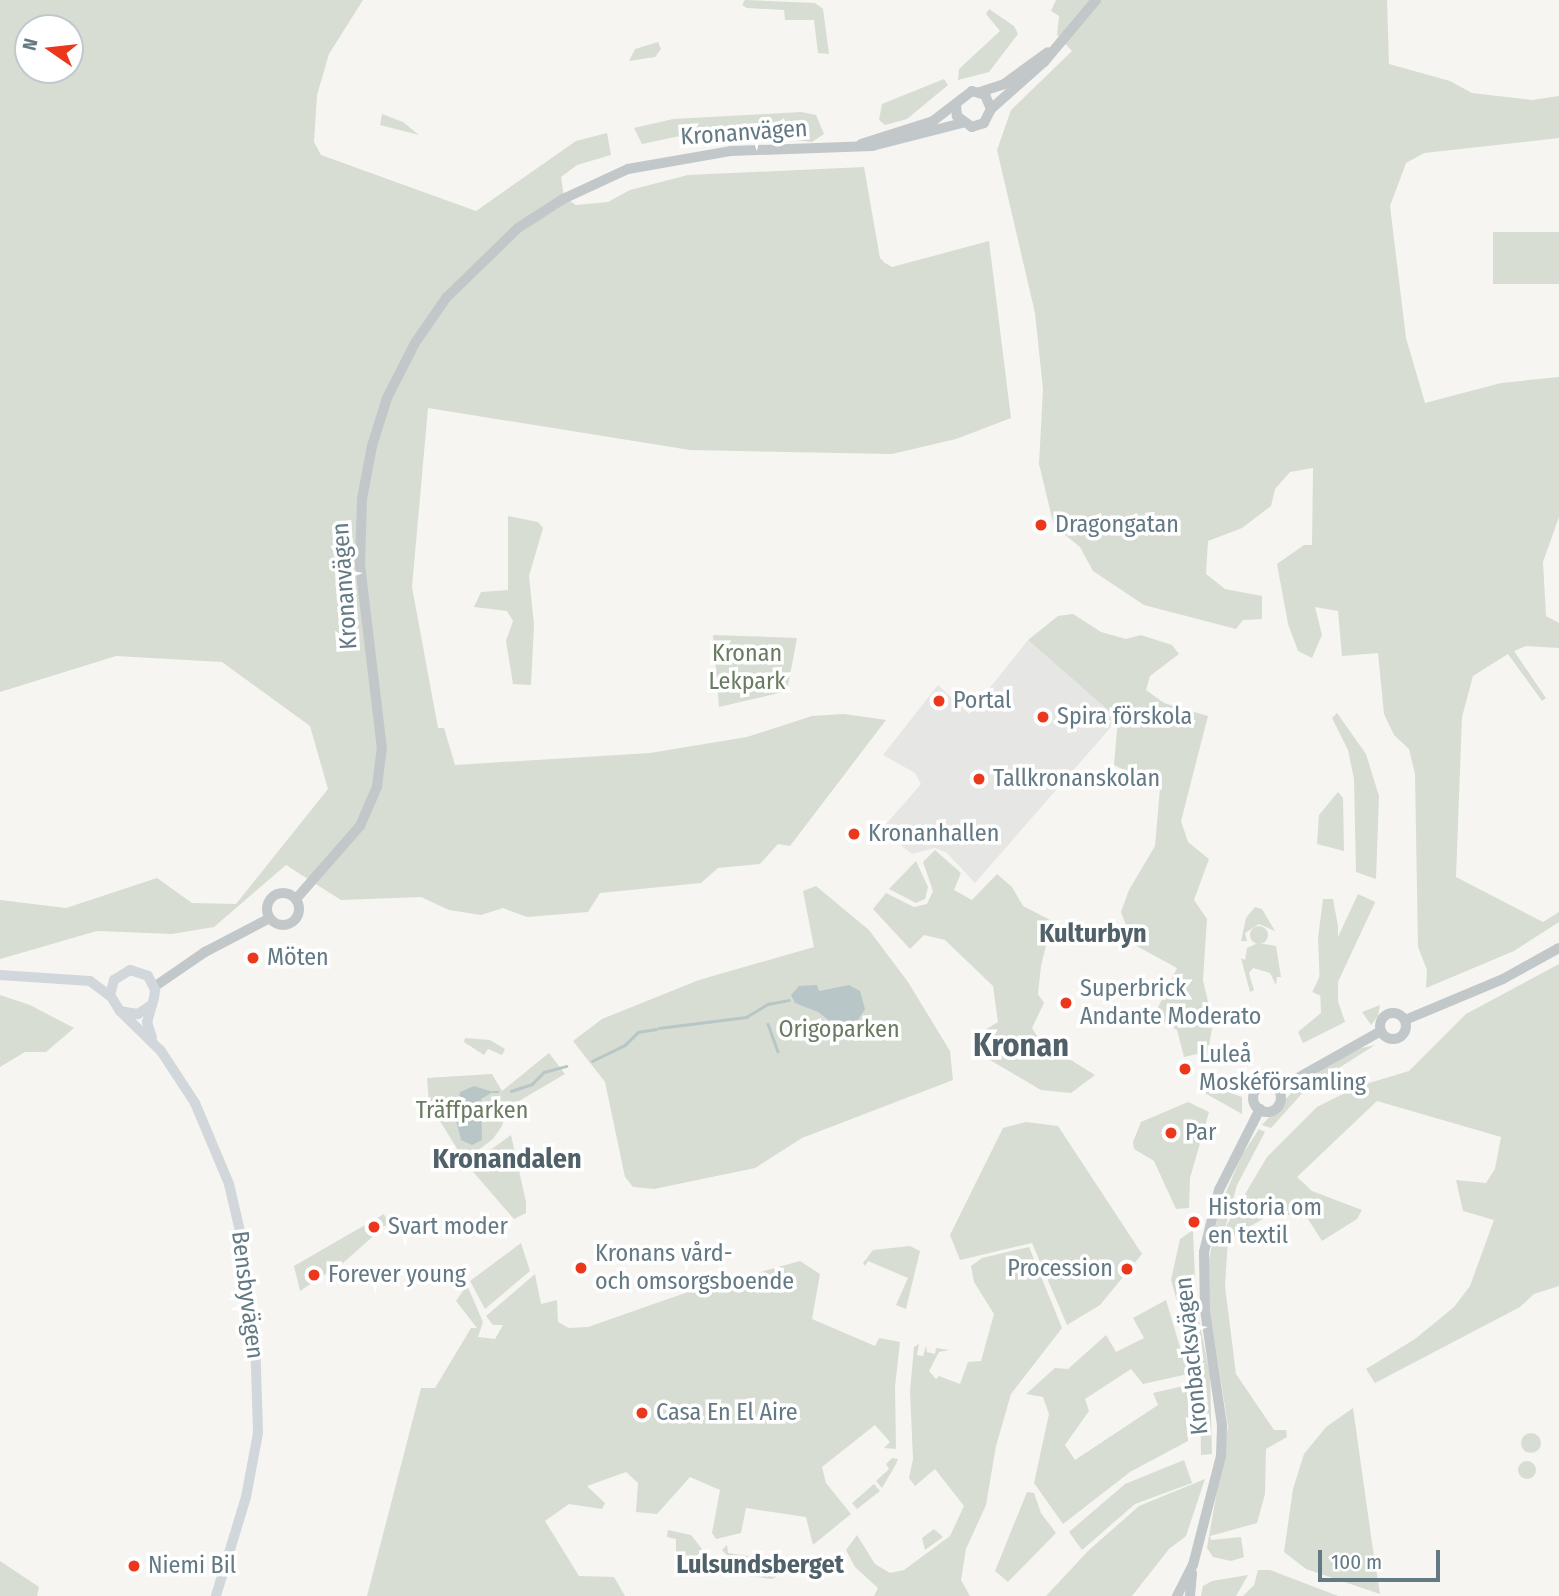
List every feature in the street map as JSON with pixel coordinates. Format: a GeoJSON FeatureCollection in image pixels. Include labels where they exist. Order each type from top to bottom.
{"type":"FeatureCollection","features":[{"type":"Feature","properties":{"kind":"main road"},"geometry":{"type":"LineString","coordinates":[[110,997],[114,980],[126,971]]}},
{"type":"Feature","properties":{"kind":"main road"},"geometry":{"type":"LineString","coordinates":[[0,975],[95,983],[120,1011],[135,1015],[151,1005],[154,987],[142,972],[126,971],[60,979]]}},
{"type":"Feature","properties":{"kind":"main road","name":"Bensbyvägen"},"geometry":{"type":"LineString","coordinates":[[151,1005],[147,1025],[195,1103],[221,1164],[238,1217],[248,1278],[258,1433],[246,1497],[216,1596]]}},
{"type":"Feature","properties":{"kind":"main road","name":"Bensbyvägen"},"geometry":{"type":"LineString","coordinates":[[120,1011],[161,1051]]}},
{"type":"Feature","properties":{"kind":"main road","name":"Bensbyvägen"},"geometry":{"type":"LineString","coordinates":[[224,1596],[228,1553]]}},
{"type":"Feature","properties":{"kind":"street"},"geometry":{"type":"LineString","coordinates":[[1052,51],[1004,84],[980,92],[966,93],[956,104],[962,123],[979,125],[991,109],[1052,51],[1096,0]]}},
{"type":"Feature","properties":{"kind":"street"},"geometry":{"type":"LineString","coordinates":[[980,92],[991,109]]}},
{"type":"Feature","properties":{"kind":"street","name":"Kronanvägen"},"geometry":{"type":"LineString","coordinates":[[857,145],[933,121],[956,104]]}},
{"type":"Feature","properties":{"kind":"street","name":"Kronanvägen"},"geometry":{"type":"LineString","coordinates":[[296,899],[360,826],[377,787],[382,750],[360,564],[362,499],[372,446],[387,398],[439,306],[486,254],[517,228],[563,199],[628,169],[708,153],[872,146],[962,123]]}},
{"type":"Feature","properties":{"kind":"street"},"geometry":{"type":"LineString","coordinates":[[288,893],[296,899],[300,910],[293,922],[282,926],[270,919],[267,905],[274,896],[288,893]]}},
{"type":"Feature","properties":{"kind":"street"},"geometry":{"type":"LineString","coordinates":[[154,987],[205,952],[270,919]]}},
{"type":"Feature","properties":{"kind":"street"},"geometry":{"type":"LineString","coordinates":[[1405,1020],[1503,979],[1559,948]]}},
{"type":"Feature","properties":{"kind":"street"},"geometry":{"type":"LineString","coordinates":[[1278,1090],[1381,1031],[1387,1014],[1397,1013],[1405,1020],[1405,1032],[1399,1038],[1391,1039],[1381,1031]]}},
{"type":"Feature","properties":{"kind":"street"},"geometry":{"type":"LineString","coordinates":[[1270,1084],[1278,1090],[1278,1106],[1269,1111],[1260,1109],[1254,1097],[1258,1087],[1270,1084]]}},
{"type":"Feature","properties":{"kind":"street","name":"Kronbacksvägen"},"geometry":{"type":"LineString","coordinates":[[1190,1596],[1193,1565],[1222,1456],[1222,1426],[1205,1310],[1204,1252],[1219,1190],[1260,1109]]}},
{"type":"Feature","properties":{"kind":"street","name":"Kronbacksvägen"},"geometry":{"type":"LineString","coordinates":[[1177,1596],[1193,1565]]}},
{"type":"Feature","properties":{"kind":"shaded area","name":"Tallkronanskolan"},"geometry":{"type":"Polygon","coordinates":[[[1028,640],[1118,719],[975,883],[947,853],[935,848],[912,854],[881,830],[921,784],[915,773],[883,755],[938,685],[969,714],[1028,640]]]}},
{"type":"Feature","properties":{"kind":"shaded area"},"geometry":{"type":"Polygon","coordinates":[[[817,985],[819,991],[849,985],[860,991],[865,1009],[855,1025],[838,1027],[818,1012],[795,1003],[791,995],[799,986],[817,985]]]}},
{"type":"Feature","properties":{"kind":"shaded area"},"geometry":{"type":"Polygon","coordinates":[[[474,1086],[493,1092],[481,1099],[482,1140],[472,1145],[461,1140],[455,1115],[460,1092],[474,1086]]]}},
{"type":"Feature","properties":{"kind":"green space"},"geometry":{"type":"Polygon","coordinates":[[[0,0],[363,0],[329,54],[317,95],[314,142],[321,155],[476,211],[576,141],[607,133],[611,155],[577,165],[561,177],[564,197],[576,205],[608,202],[630,190],[688,175],[864,167],[880,258],[885,263],[892,267],[989,241],[1011,418],[956,439],[892,454],[690,450],[428,408],[412,587],[438,728],[444,728],[455,765],[650,753],[747,737],[812,716],[844,714],[886,720],[790,846],[778,844],[760,864],[718,868],[701,883],[600,893],[588,912],[527,917],[503,908],[481,915],[449,910],[421,897],[341,900],[286,865],[214,927],[172,934],[97,931],[0,959],[0,900],[66,908],[157,878],[192,903],[236,904],[328,789],[310,726],[222,662],[116,656],[0,692],[0,0]]]}},
{"type":"Feature","properties":{"kind":"green space"},"geometry":{"type":"Polygon","coordinates":[[[745,0],[815,3],[823,9],[829,54],[818,53],[814,20],[785,20],[784,10],[747,8],[742,5],[745,0]]]}},
{"type":"Feature","properties":{"kind":"green space"},"geometry":{"type":"Polygon","coordinates":[[[1056,0],[1387,0],[1389,64],[1450,81],[1472,93],[1532,100],[1559,96],[1559,138],[1424,153],[1406,163],[1390,206],[1406,338],[1425,403],[1501,383],[1559,377],[1559,517],[1543,562],[1546,616],[1559,623],[1559,648],[1526,646],[1514,651],[1546,698],[1542,701],[1508,654],[1473,676],[1462,717],[1456,877],[1543,922],[1559,912],[1559,922],[1514,951],[1426,988],[1427,970],[1418,947],[1415,774],[1409,749],[1394,735],[1384,714],[1378,653],[1342,656],[1338,611],[1315,607],[1322,635],[1312,658],[1298,651],[1288,624],[1277,564],[1304,545],[1312,545],[1313,468],[1290,472],[1275,489],[1271,506],[1242,528],[1208,541],[1206,574],[1225,589],[1262,596],[1262,619],[1243,620],[1236,629],[1144,605],[1093,571],[1080,547],[1054,526],[1039,464],[1043,389],[1035,313],[997,150],[1011,110],[1072,51],[1057,35],[1059,16],[1051,11],[1056,0]]]}},
{"type":"Feature","properties":{"kind":"green space"},"geometry":{"type":"Polygon","coordinates":[[[989,9],[1014,26],[1018,34],[989,72],[958,80],[959,69],[1000,31],[986,14],[989,9]]]}},
{"type":"Feature","properties":{"kind":"green space"},"geometry":{"type":"Polygon","coordinates":[[[658,42],[661,49],[655,57],[629,61],[635,49],[658,42]]]}},
{"type":"Feature","properties":{"kind":"green space"},"geometry":{"type":"Polygon","coordinates":[[[944,79],[948,85],[907,119],[885,125],[879,120],[882,104],[944,79]]]}},
{"type":"Feature","properties":{"kind":"green space"},"geometry":{"type":"Polygon","coordinates":[[[801,112],[816,115],[824,134],[812,142],[748,134],[680,136],[642,144],[634,128],[673,119],[801,112]]]}},
{"type":"Feature","properties":{"kind":"green space"},"geometry":{"type":"Polygon","coordinates":[[[382,114],[403,122],[419,135],[380,125],[382,114]]]}},
{"type":"Feature","properties":{"kind":"green space"},"geometry":{"type":"Polygon","coordinates":[[[1493,232],[1559,232],[1559,284],[1493,284],[1493,232]]]}},
{"type":"Feature","properties":{"kind":"green space"},"geometry":{"type":"Polygon","coordinates":[[[508,516],[538,522],[543,528],[529,576],[534,625],[531,685],[513,684],[506,641],[513,621],[507,611],[474,607],[481,592],[508,590],[508,516]]]}},
{"type":"Feature","properties":{"kind":"green space"},"geometry":{"type":"Polygon","coordinates":[[[1073,614],[1101,632],[1126,639],[1141,635],[1172,645],[1179,654],[1150,676],[1146,690],[1164,703],[1208,716],[1181,821],[1188,842],[1209,859],[1194,900],[1207,919],[1203,980],[1213,1023],[1206,1063],[1201,1064],[1197,1054],[1184,1057],[1177,1030],[1153,1018],[1177,968],[1133,944],[1121,912],[1129,890],[1155,846],[1160,788],[1114,765],[1118,719],[1028,640],[1058,616],[1073,614]]]}},
{"type":"Feature","properties":{"kind":"green space","name":"Kronan Lekpark"},"geometry":{"type":"Polygon","coordinates":[[[713,635],[797,638],[787,691],[719,707],[713,635]]]}},
{"type":"Feature","properties":{"kind":"green space"},"geometry":{"type":"Polygon","coordinates":[[[1337,713],[1366,754],[1379,796],[1376,879],[1356,872],[1354,779],[1348,750],[1332,718],[1337,713]]]}},
{"type":"Feature","properties":{"kind":"green space"},"geometry":{"type":"Polygon","coordinates":[[[1338,792],[1343,798],[1344,851],[1317,844],[1319,815],[1338,792]]]}},
{"type":"Feature","properties":{"kind":"green space"},"geometry":{"type":"Polygon","coordinates":[[[935,850],[961,873],[954,890],[972,900],[997,874],[1012,887],[1023,906],[1052,921],[1041,966],[1038,994],[1044,1003],[1032,1028],[1040,1041],[1095,1075],[1071,1093],[1041,1090],[978,1053],[972,1038],[998,1022],[993,986],[945,940],[924,935],[910,949],[873,909],[886,893],[914,907],[927,904],[933,891],[923,862],[935,850]]]}},
{"type":"Feature","properties":{"kind":"green space"},"geometry":{"type":"Polygon","coordinates":[[[916,861],[928,887],[925,899],[916,903],[889,889],[916,861]]]}},
{"type":"Feature","properties":{"kind":"green space","name":"Origoparken"},"geometry":{"type":"Polygon","coordinates":[[[816,886],[869,930],[908,982],[950,1051],[953,1080],[802,1138],[755,1168],[654,1189],[633,1187],[625,1177],[605,1082],[573,1041],[602,1019],[699,980],[814,947],[803,891],[816,886]]]}},
{"type":"Feature","properties":{"kind":"green space"},"geometry":{"type":"Polygon","coordinates":[[[1358,894],[1375,902],[1330,1000],[1312,992],[1358,894]]]}},
{"type":"Feature","properties":{"kind":"green space"},"geometry":{"type":"Polygon","coordinates":[[[1323,899],[1333,899],[1338,926],[1338,1001],[1345,1022],[1303,1043],[1298,1032],[1321,1013],[1318,938],[1323,899]]]}},
{"type":"Feature","properties":{"kind":"green space"},"geometry":{"type":"Polygon","coordinates":[[[1255,907],[1262,909],[1275,931],[1259,924],[1245,933],[1247,941],[1241,941],[1246,918],[1255,907]]]}},
{"type":"Feature","properties":{"kind":"green space"},"geometry":{"type":"Polygon","coordinates":[[[1259,926],[1265,929],[1268,935],[1265,941],[1259,944],[1253,941],[1250,935],[1253,929],[1259,926]]]}},
{"type":"Feature","properties":{"kind":"green space"},"geometry":{"type":"Polygon","coordinates":[[[1258,943],[1276,946],[1281,977],[1277,977],[1276,985],[1270,973],[1253,968],[1249,973],[1254,990],[1250,992],[1241,958],[1245,960],[1247,948],[1258,943]]]}},
{"type":"Feature","properties":{"kind":"green space"},"geometry":{"type":"Polygon","coordinates":[[[1559,964],[1559,1286],[1534,1294],[1520,1307],[1375,1383],[1366,1369],[1415,1339],[1454,1307],[1470,1286],[1494,1220],[1463,1211],[1456,1180],[1486,1183],[1495,1169],[1501,1137],[1377,1101],[1297,1177],[1312,1191],[1362,1210],[1357,1219],[1322,1241],[1308,1219],[1275,1212],[1228,1239],[1225,1286],[1236,1374],[1274,1430],[1286,1430],[1287,1437],[1266,1449],[1265,1494],[1257,1523],[1210,1536],[1211,1540],[1241,1537],[1244,1557],[1231,1561],[1213,1557],[1207,1548],[1228,1427],[1209,1304],[1208,1264],[1220,1206],[1242,1155],[1259,1129],[1265,1132],[1237,1185],[1225,1228],[1267,1157],[1317,1107],[1359,1086],[1409,1071],[1466,1014],[1559,964]]]}},
{"type":"Feature","properties":{"kind":"green space"},"geometry":{"type":"Polygon","coordinates":[[[0,995],[30,1005],[74,1028],[46,1052],[25,1052],[0,1067],[0,995]]]}},
{"type":"Feature","properties":{"kind":"green space"},"geometry":{"type":"Polygon","coordinates":[[[1380,1005],[1378,1016],[1371,1025],[1362,1012],[1380,1005]]]}},
{"type":"Feature","properties":{"kind":"green space"},"geometry":{"type":"Polygon","coordinates":[[[465,1038],[490,1040],[505,1049],[502,1055],[488,1049],[484,1055],[464,1042],[465,1038]]]}},
{"type":"Feature","properties":{"kind":"green space"},"geometry":{"type":"Polygon","coordinates":[[[1375,1045],[1306,1089],[1271,1128],[1262,1125],[1305,1078],[1357,1049],[1375,1045]]]}},
{"type":"Feature","properties":{"kind":"green space","name":"Träffparken"},"geometry":{"type":"Polygon","coordinates":[[[549,1053],[565,1074],[507,1108],[502,1126],[493,1139],[468,1158],[462,1157],[429,1103],[427,1078],[492,1074],[502,1091],[549,1053]]]}},
{"type":"Feature","properties":{"kind":"green space"},"geometry":{"type":"Polygon","coordinates":[[[1222,1090],[1242,1097],[1242,1114],[1203,1092],[1222,1090]]]}},
{"type":"Feature","properties":{"kind":"green space"},"geometry":{"type":"Polygon","coordinates":[[[1188,1102],[1209,1112],[1190,1178],[1189,1208],[1176,1209],[1154,1161],[1134,1149],[1133,1142],[1141,1122],[1188,1102]]]}},
{"type":"Feature","properties":{"kind":"green space"},"geometry":{"type":"Polygon","coordinates":[[[1026,1122],[1058,1126],[1142,1254],[1100,1305],[1067,1325],[1032,1243],[960,1260],[950,1235],[1003,1128],[1026,1122]]]}},
{"type":"Feature","properties":{"kind":"green space"},"geometry":{"type":"Polygon","coordinates":[[[511,1135],[526,1202],[526,1213],[514,1219],[468,1166],[511,1135]]]}},
{"type":"Feature","properties":{"kind":"green space"},"geometry":{"type":"Polygon","coordinates":[[[384,1214],[388,1223],[343,1263],[300,1291],[294,1266],[384,1214]]]}},
{"type":"Feature","properties":{"kind":"green space"},"geometry":{"type":"Polygon","coordinates":[[[1193,1230],[1196,1305],[1210,1375],[1212,1454],[1201,1455],[1200,1384],[1171,1280],[1180,1239],[1193,1230]]]}},
{"type":"Feature","properties":{"kind":"green space"},"geometry":{"type":"Polygon","coordinates":[[[521,1243],[530,1271],[485,1309],[470,1281],[521,1243]]]}},
{"type":"Feature","properties":{"kind":"green space"},"geometry":{"type":"Polygon","coordinates":[[[910,1246],[920,1251],[906,1309],[896,1305],[908,1278],[868,1261],[865,1266],[863,1263],[873,1250],[910,1246]]]}},
{"type":"Feature","properties":{"kind":"green space"},"geometry":{"type":"Polygon","coordinates":[[[1029,1247],[1062,1328],[1011,1394],[996,1446],[986,1505],[966,1549],[961,1580],[970,1596],[874,1596],[878,1588],[855,1567],[846,1550],[857,1535],[875,1564],[890,1573],[904,1570],[950,1536],[964,1506],[935,1469],[915,1486],[909,1478],[913,1459],[910,1391],[914,1347],[919,1344],[917,1355],[923,1356],[926,1346],[927,1352],[935,1354],[936,1348],[949,1350],[939,1352],[929,1371],[936,1379],[939,1376],[960,1384],[968,1362],[981,1361],[994,1314],[974,1282],[971,1266],[982,1258],[1029,1247]]]}},
{"type":"Feature","properties":{"kind":"green space"},"geometry":{"type":"Polygon","coordinates":[[[800,1261],[820,1274],[812,1319],[875,1346],[879,1338],[900,1342],[895,1387],[896,1449],[884,1448],[890,1442],[875,1425],[822,1467],[826,1483],[851,1514],[813,1545],[806,1517],[746,1508],[741,1533],[716,1539],[712,1533],[720,1490],[690,1477],[657,1514],[636,1512],[638,1483],[626,1472],[587,1486],[605,1503],[602,1509],[569,1504],[545,1521],[579,1576],[614,1577],[625,1596],[367,1596],[421,1388],[435,1388],[471,1328],[477,1328],[456,1301],[467,1285],[483,1322],[478,1337],[495,1339],[503,1325],[493,1325],[486,1316],[535,1274],[541,1304],[557,1300],[558,1322],[569,1328],[588,1327],[688,1292],[800,1261]]]}},
{"type":"Feature","properties":{"kind":"green space"},"geometry":{"type":"Polygon","coordinates":[[[1166,1300],[1188,1374],[1143,1384],[1131,1369],[1085,1399],[1089,1411],[1065,1445],[1075,1460],[1158,1405],[1153,1393],[1188,1385],[1188,1441],[1130,1472],[1063,1524],[1034,1483],[1049,1414],[1043,1397],[1026,1394],[1055,1368],[1068,1369],[1106,1335],[1116,1352],[1144,1338],[1133,1318],[1166,1300]]]}},
{"type":"Feature","properties":{"kind":"green space"},"geometry":{"type":"Polygon","coordinates":[[[1353,1408],[1380,1594],[1306,1569],[1284,1552],[1293,1489],[1304,1454],[1326,1427],[1353,1408]]]}},
{"type":"Feature","properties":{"kind":"green space"},"geometry":{"type":"Polygon","coordinates":[[[1531,1433],[1538,1436],[1541,1443],[1538,1450],[1531,1453],[1524,1450],[1521,1443],[1524,1436],[1531,1433]]]}},
{"type":"Feature","properties":{"kind":"green space"},"geometry":{"type":"Polygon","coordinates":[[[892,1458],[898,1459],[882,1488],[876,1481],[889,1469],[886,1464],[892,1458]]]}},
{"type":"Feature","properties":{"kind":"green space"},"geometry":{"type":"Polygon","coordinates":[[[1184,1460],[1192,1483],[1135,1504],[1082,1550],[1069,1532],[1125,1484],[1184,1460]]]}},
{"type":"Feature","properties":{"kind":"green space"},"geometry":{"type":"Polygon","coordinates":[[[1527,1461],[1533,1464],[1536,1470],[1533,1476],[1527,1479],[1521,1476],[1518,1470],[1521,1464],[1527,1461]]]}},
{"type":"Feature","properties":{"kind":"green space"},"geometry":{"type":"Polygon","coordinates":[[[1205,1479],[1186,1536],[1169,1549],[1132,1596],[1046,1596],[1088,1551],[1139,1506],[1205,1479]]]}},
{"type":"Feature","properties":{"kind":"green space"},"geometry":{"type":"Polygon","coordinates":[[[874,1484],[880,1491],[857,1509],[852,1503],[874,1484]]]}},
{"type":"Feature","properties":{"kind":"green space"},"geometry":{"type":"Polygon","coordinates":[[[1027,1492],[1034,1493],[1041,1513],[1056,1533],[1008,1582],[995,1571],[1027,1492]]]}},
{"type":"Feature","properties":{"kind":"green space"},"geometry":{"type":"Polygon","coordinates":[[[934,1529],[943,1537],[925,1550],[922,1538],[934,1529]]]}},
{"type":"Feature","properties":{"kind":"green space"},"geometry":{"type":"Polygon","coordinates":[[[668,1530],[691,1535],[702,1549],[691,1564],[677,1562],[676,1567],[676,1539],[667,1537],[668,1530]]]}},
{"type":"Feature","properties":{"kind":"green space"},"geometry":{"type":"Polygon","coordinates":[[[727,1545],[728,1553],[781,1561],[782,1574],[772,1579],[748,1576],[722,1550],[727,1545]]]}},
{"type":"Feature","properties":{"kind":"green space"},"geometry":{"type":"Polygon","coordinates":[[[0,1561],[39,1587],[37,1596],[0,1596],[0,1561]]]}},
{"type":"Feature","properties":{"kind":"green space"},"geometry":{"type":"Polygon","coordinates":[[[1258,1570],[1270,1570],[1338,1596],[1243,1596],[1254,1585],[1258,1570]]]}},
{"type":"Feature","properties":{"kind":"green space"},"geometry":{"type":"Polygon","coordinates":[[[1248,1575],[1236,1596],[1201,1596],[1203,1586],[1212,1581],[1248,1575]]]}},
{"type":"Feature","properties":{"kind":"waterway"},"geometry":{"type":"LineString","coordinates":[[659,1028],[746,1017],[768,1004],[789,1000]]}},
{"type":"Feature","properties":{"kind":"waterway"},"geometry":{"type":"LineString","coordinates":[[768,1024],[778,1051]]}},
{"type":"Feature","properties":{"kind":"waterway"},"geometry":{"type":"LineString","coordinates":[[592,1061],[625,1045],[638,1032],[656,1029]]}},
{"type":"Feature","properties":{"kind":"waterway"},"geometry":{"type":"LineString","coordinates":[[511,1091],[532,1084],[544,1072],[566,1066]]}},
{"type":"Feature","properties":{"kind":"waterway"},"geometry":{"type":"LineString","coordinates":[[493,1092],[498,1092]]}},
{"type":"Feature","properties":{"kind":"place","name":"Dragongatan"},"geometry":{"type":"Point","coordinates":[1041,525]}},
{"type":"Feature","properties":{"kind":"place","name":"Portal"},"geometry":{"type":"Point","coordinates":[939,701]}},
{"type":"Feature","properties":{"kind":"place","name":"Spira förskola"},"geometry":{"type":"Point","coordinates":[1043,717]}},
{"type":"Feature","properties":{"kind":"place","name":"Tallkronanskolan"},"geometry":{"type":"Point","coordinates":[979,779]}},
{"type":"Feature","properties":{"kind":"place","name":"Kronanhallen"},"geometry":{"type":"Point","coordinates":[854,834]}},
{"type":"Feature","properties":{"kind":"place","name":"Möten"},"geometry":{"type":"Point","coordinates":[253,958]}},
{"type":"Feature","properties":{"kind":"place","name":"Superbrick Andante Moderato"},"geometry":{"type":"Point","coordinates":[1066,1003]}},
{"type":"Feature","properties":{"kind":"place","name":"Luleå Moskéförsamling"},"geometry":{"type":"Point","coordinates":[1185,1069]}},
{"type":"Feature","properties":{"kind":"place","name":"Par"},"geometry":{"type":"Point","coordinates":[1171,1133]}},
{"type":"Feature","properties":{"kind":"place","name":"Historia om en textil"},"geometry":{"type":"Point","coordinates":[1194,1222]}},
{"type":"Feature","properties":{"kind":"place","name":"Svart moder"},"geometry":{"type":"Point","coordinates":[374,1227]}},
{"type":"Feature","properties":{"kind":"place","name":"Kronans vård- och omsorgsboende"},"geometry":{"type":"Point","coordinates":[581,1268]}},
{"type":"Feature","properties":{"kind":"place","name":"Procession"},"geometry":{"type":"Point","coordinates":[1127,1269]}},
{"type":"Feature","properties":{"kind":"place","name":"Forever young"},"geometry":{"type":"Point","coordinates":[314,1275]}},
{"type":"Feature","properties":{"kind":"place","name":"Casa En El Aire"},"geometry":{"type":"Point","coordinates":[642,1413]}},
{"type":"Feature","properties":{"kind":"place","name":"Niemi Bil"},"geometry":{"type":"Point","coordinates":[134,1566]}},
{"type":"Feature","properties":{"kind":"district","name":"Kulturbyn"},"geometry":{"type":"Point","coordinates":[1093,934]}},
{"type":"Feature","properties":{"kind":"district","name":"Kronan"},"geometry":{"type":"Point","coordinates":[1021,1045]}},
{"type":"Feature","properties":{"kind":"district","name":"Kronandalen"},"geometry":{"type":"Point","coordinates":[507,1159]}},
{"type":"Feature","properties":{"kind":"district","name":"Lulsundsberget"},"geometry":{"type":"Point","coordinates":[760,1565]}}]}
